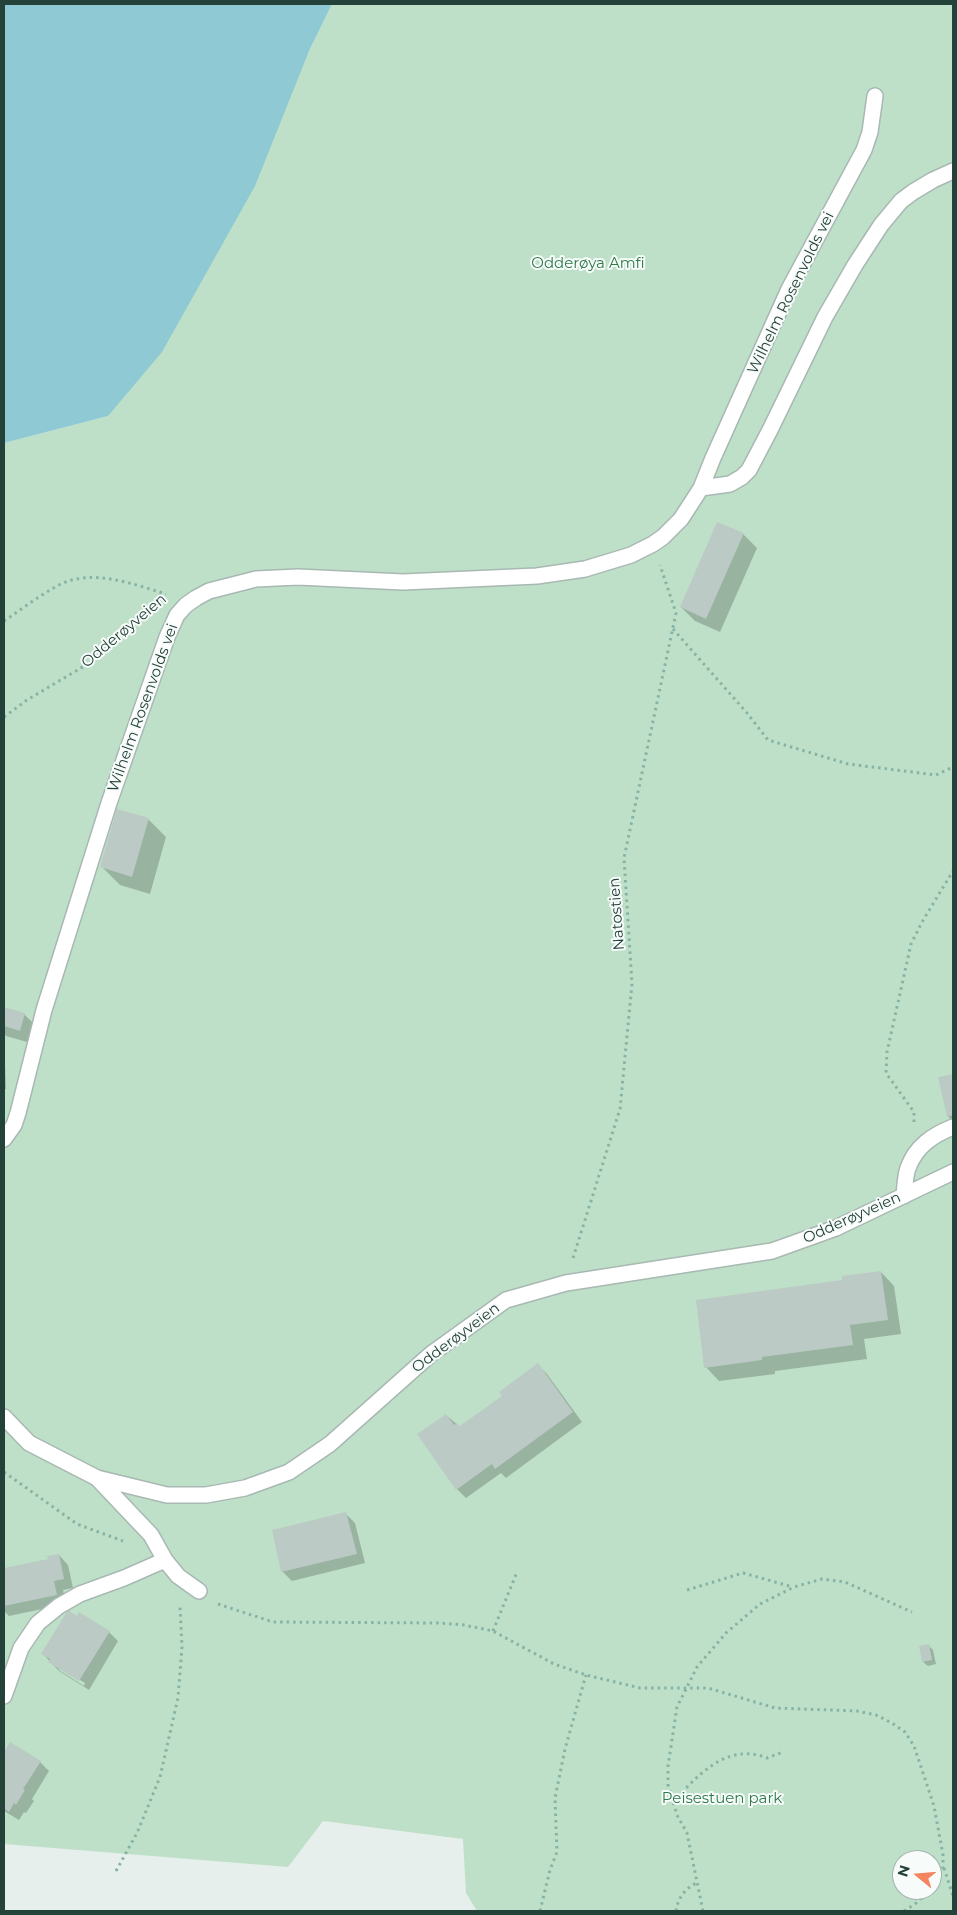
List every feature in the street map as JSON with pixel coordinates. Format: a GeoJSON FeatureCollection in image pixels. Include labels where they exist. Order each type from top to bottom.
{"type":"FeatureCollection","features":[{"type":"Feature","properties":{"kind":"street","name":"Wilhelm Rosenvolds vei"},"geometry":{"type":"LineString","coordinates":[[4,1139],[14,1125],[18,1113],[59,959],[150,681],[166,637],[186,605],[196,598],[225,586],[269,577],[403,582],[537,576],[585,569],[631,555],[663,537],[681,519],[701,488],[790,290],[864,150],[870,132],[875,96]]}},
{"type":"Feature","properties":{"kind":"street"},"geometry":{"type":"LineString","coordinates":[[701,488],[730,484],[749,470],[825,317],[881,225],[892,211],[913,192],[953,171]]}},
{"type":"Feature","properties":{"kind":"street"},"geometry":{"type":"LineString","coordinates":[[904,1196],[907,1170],[918,1152],[928,1139],[953,1127]]}},
{"type":"Feature","properties":{"kind":"street","name":"Odderøyveien"},"geometry":{"type":"LineString","coordinates":[[4,1417],[29,1442],[97,1478],[167,1495],[206,1494],[245,1488],[289,1472],[330,1444],[431,1354],[506,1300],[566,1283],[772,1251],[836,1228],[953,1172]]}},
{"type":"Feature","properties":{"kind":"street","name":"Odderøyveien"},"geometry":{"type":"LineString","coordinates":[[97,1478],[151,1535],[165,1560],[178,1576],[199,1591]]}},
{"type":"Feature","properties":{"kind":"street"},"geometry":{"type":"LineString","coordinates":[[4,1696],[21,1648],[38,1624],[59,1606],[80,1594],[165,1560]]}},
{"type":"Feature","properties":{"kind":"path","name":"Natostien"},"geometry":{"type":"LineString","coordinates":[[566,1283],[620,1108],[632,984],[624,858],[676,613],[653,544]]}},
{"type":"Feature","properties":{"kind":"path"},"geometry":{"type":"LineString","coordinates":[[4,622],[61,584],[86,578],[114,579],[166,594]]}},
{"type":"Feature","properties":{"kind":"path","name":"Odderøyveien"},"geometry":{"type":"LineString","coordinates":[[4,718],[27,700],[96,659],[166,594],[182,590],[196,598]]}},
{"type":"Feature","properties":{"kind":"path"},"geometry":{"type":"LineString","coordinates":[[672,628],[747,713],[768,740],[848,764],[936,775],[953,767]]}},
{"type":"Feature","properties":{"kind":"path"},"geometry":{"type":"LineString","coordinates":[[918,1152],[914,1112],[886,1073],[886,1052],[911,944],[953,871]]}},
{"type":"Feature","properties":{"kind":"path"},"geometry":{"type":"LineString","coordinates":[[4,1472],[77,1524],[129,1543],[151,1535]]}},
{"type":"Feature","properties":{"kind":"path"},"geometry":{"type":"LineString","coordinates":[[493,1632],[517,1572]]}},
{"type":"Feature","properties":{"kind":"path"},"geometry":{"type":"LineString","coordinates":[[687,1590],[743,1573],[794,1587]]}},
{"type":"Feature","properties":{"kind":"path"},"geometry":{"type":"LineString","coordinates":[[116,1871],[137,1833],[160,1777],[176,1707],[182,1647],[178,1576]]}},
{"type":"Feature","properties":{"kind":"path"},"geometry":{"type":"LineString","coordinates":[[703,1911],[687,1834],[677,1815],[668,1785],[668,1766],[677,1707],[696,1667],[726,1633],[760,1604],[794,1587],[822,1579],[845,1582],[912,1612]]}},
{"type":"Feature","properties":{"kind":"path"},"geometry":{"type":"LineString","coordinates":[[199,1591],[221,1606],[273,1622],[440,1623],[464,1625],[493,1632],[554,1664],[586,1675],[640,1688],[708,1688],[775,1708],[857,1711],[876,1715],[905,1732],[916,1755],[934,1806],[943,1855],[943,1867],[953,1896]]}},
{"type":"Feature","properties":{"kind":"path"},"geometry":{"type":"LineString","coordinates":[[540,1911],[550,1870],[557,1852],[555,1798],[565,1749],[586,1675]]}},
{"type":"Feature","properties":{"kind":"path"},"geometry":{"type":"LineString","coordinates":[[673,1802],[715,1762],[756,1753],[767,1758],[784,1752]]}},
{"type":"Feature","properties":{"kind":"path"},"geometry":{"type":"LineString","coordinates":[[676,1911],[677,1903],[688,1887],[697,1883]]}},
{"type":"Feature","properties":{"kind":"path"},"geometry":{"type":"LineString","coordinates":[[904,1911],[919,1900]]}},
{"type":"Feature","properties":{"kind":"green space"},"geometry":{"type":"Polygon","coordinates":[[[332,4],[953,4],[953,1911],[477,1911],[466,1893],[463,1839],[323,1821],[288,1867],[4,1844],[4,443],[108,416],[309,51],[332,4]]]}},
{"type":"Feature","properties":{"kind":"water"},"geometry":{"type":"Polygon","coordinates":[[[4,4],[332,4],[309,51],[255,186],[162,352],[108,416],[4,443],[4,4]]]}},
{"type":"Feature","properties":{"kind":"building"},"geometry":{"type":"Polygon","coordinates":[[[717,522],[744,533],[706,619],[680,607],[717,522]]]}},
{"type":"Feature","properties":{"kind":"building"},"geometry":{"type":"Polygon","coordinates":[[[117,809],[149,818],[132,877],[100,867],[117,809]]]}},
{"type":"Feature","properties":{"kind":"building"},"geometry":{"type":"Polygon","coordinates":[[[4,1007],[25,1013],[20,1031],[4,1026],[4,1007]]]}},
{"type":"Feature","properties":{"kind":"building"},"geometry":{"type":"Polygon","coordinates":[[[953,1074],[953,1115],[947,1117],[938,1077],[953,1074]]]}},
{"type":"Feature","properties":{"kind":"building"},"geometry":{"type":"Polygon","coordinates":[[[881,1271],[888,1320],[850,1325],[853,1345],[762,1357],[762,1360],[704,1368],[696,1300],[842,1280],[842,1276],[881,1271]]]}},
{"type":"Feature","properties":{"kind":"building"},"geometry":{"type":"Polygon","coordinates":[[[538,1363],[573,1412],[495,1469],[492,1464],[456,1490],[417,1434],[446,1414],[454,1425],[457,1423],[460,1426],[502,1396],[499,1392],[538,1363]]]}},
{"type":"Feature","properties":{"kind":"building"},"geometry":{"type":"Polygon","coordinates":[[[346,1512],[357,1554],[281,1572],[272,1530],[346,1512]]]}},
{"type":"Feature","properties":{"kind":"building"},"geometry":{"type":"Polygon","coordinates":[[[59,1554],[64,1579],[54,1581],[57,1595],[4,1606],[4,1568],[48,1559],[47,1556],[59,1554]]]}},
{"type":"Feature","properties":{"kind":"building"},"geometry":{"type":"Polygon","coordinates":[[[68,1610],[77,1616],[79,1612],[110,1631],[79,1681],[48,1662],[50,1659],[41,1654],[68,1610]]]}},
{"type":"Feature","properties":{"kind":"building"},"geometry":{"type":"Polygon","coordinates":[[[929,1644],[932,1660],[922,1662],[919,1646],[929,1644]]]}},
{"type":"Feature","properties":{"kind":"building"},"geometry":{"type":"Polygon","coordinates":[[[10,1742],[41,1761],[23,1789],[25,1790],[16,1805],[14,1803],[9,1812],[4,1808],[4,1752],[10,1742]]]}},
{"type":"Feature","properties":{"kind":"park label","name":"Odderøya Amfi"},"geometry":{"type":"Point","coordinates":[588,264]}},
{"type":"Feature","properties":{"kind":"park label","name":"Peisestuen park"},"geometry":{"type":"Point","coordinates":[722,1799]}}]}
